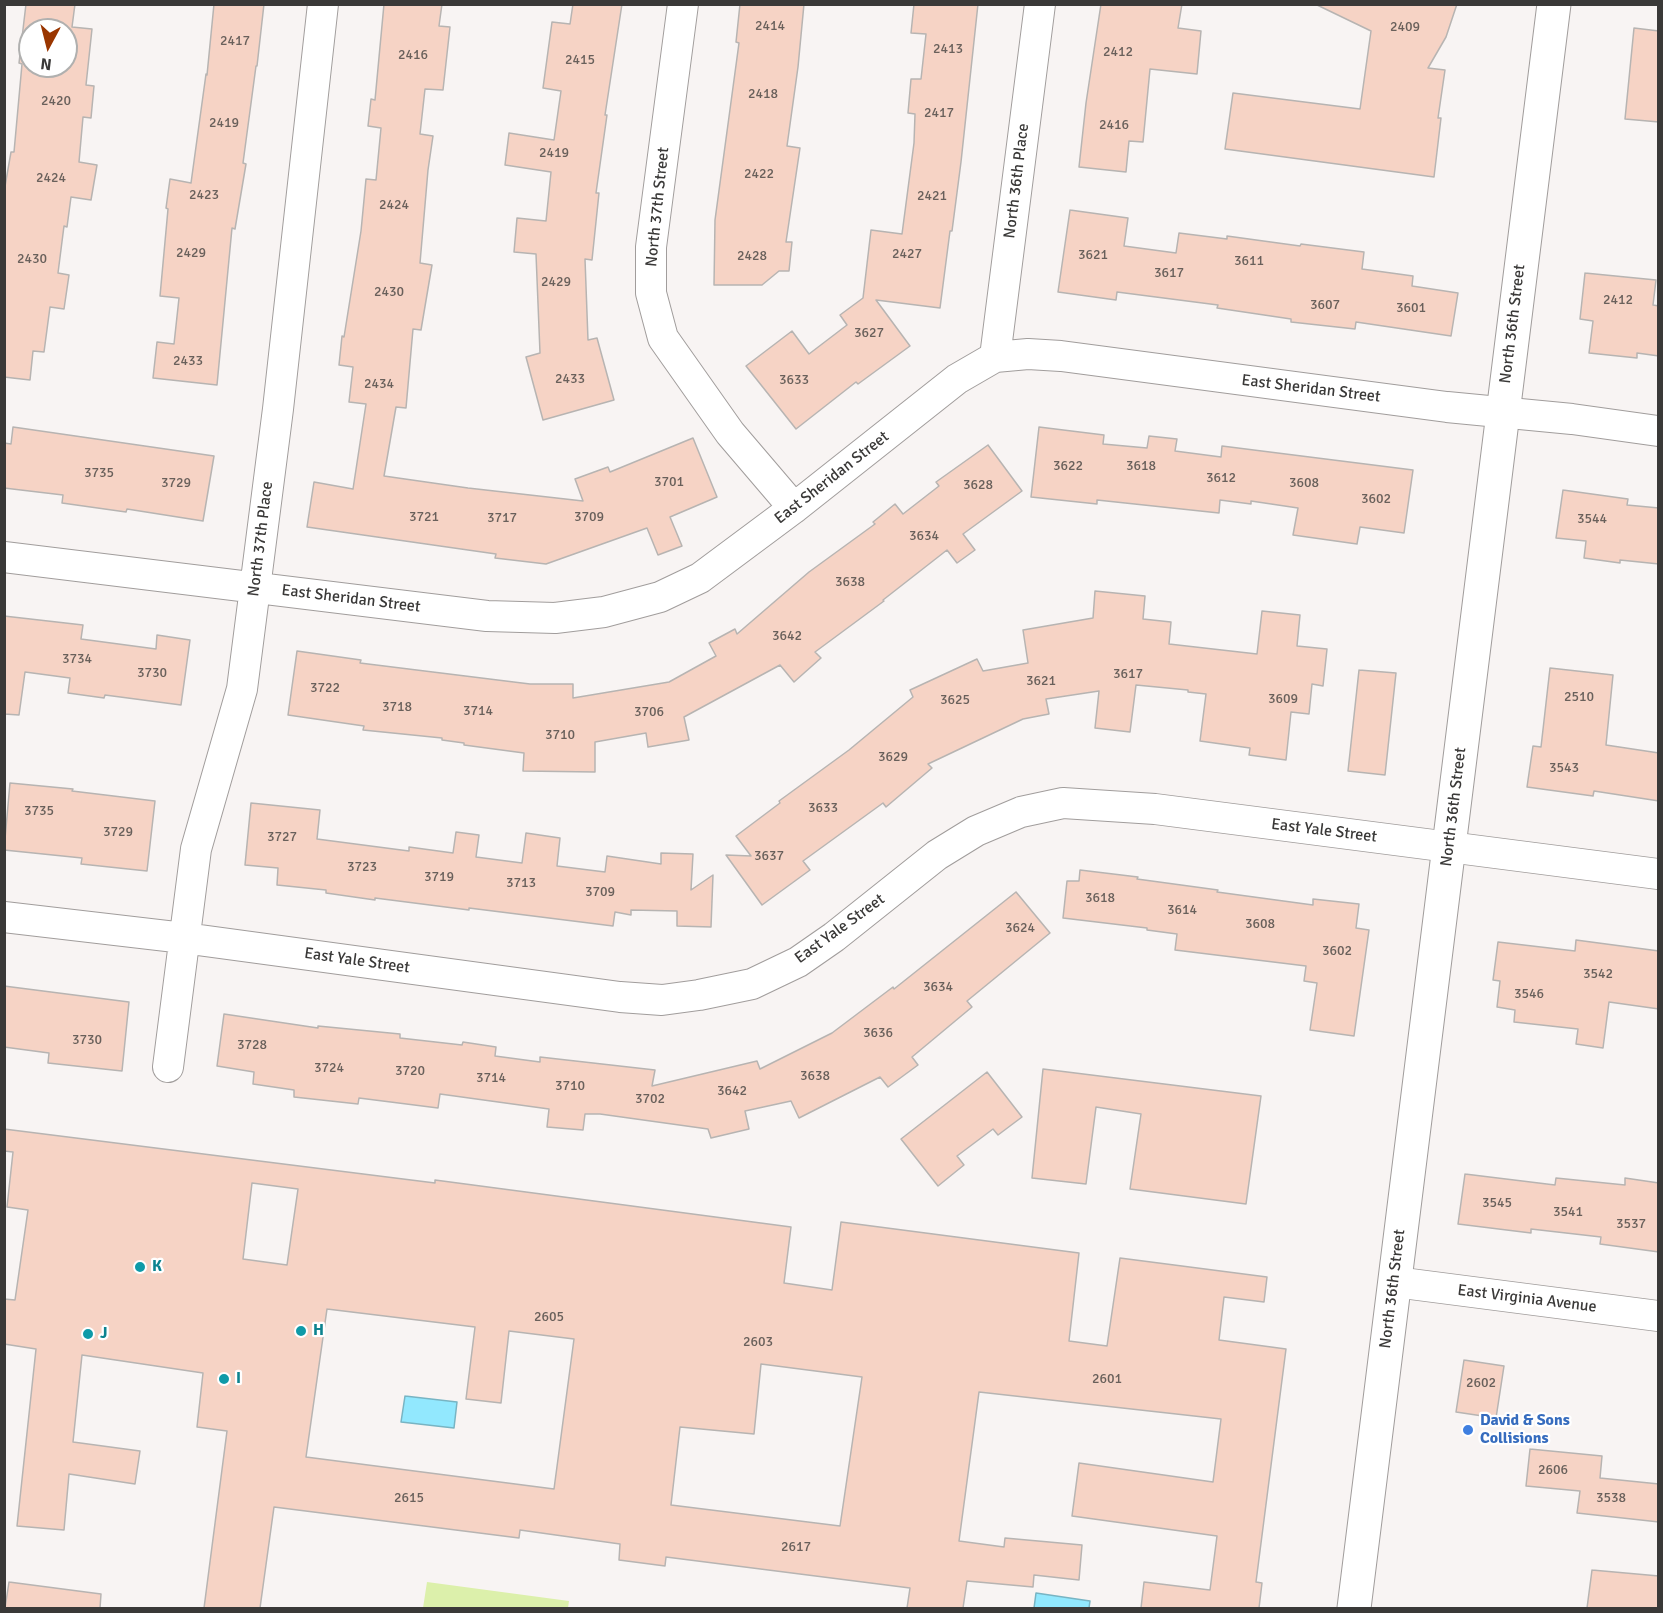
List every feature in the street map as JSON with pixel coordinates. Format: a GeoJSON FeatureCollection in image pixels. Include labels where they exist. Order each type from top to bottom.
{"type":"FeatureCollection","features":[{"type":"Feature","properties":{"kind":"main road","name":"North 36th Street"},"geometry":{"type":"LineString","coordinates":[[1354,1608],[1554,4]]}},
{"type":"Feature","properties":{"kind":"street","name":"North 37th Place"},"geometry":{"type":"LineString","coordinates":[[168,1067],[196,849],[242,689],[278,409],[323,4]]}},
{"type":"Feature","properties":{"kind":"street","name":"North 37th Street"},"geometry":{"type":"LineString","coordinates":[[683,4],[651,247],[651,293],[663,338],[730,433],[794,508]]}},
{"type":"Feature","properties":{"kind":"street","name":"North 36th Place"},"geometry":{"type":"LineString","coordinates":[[995,357],[1040,4]]}},
{"type":"Feature","properties":{"kind":"street","name":"East Sheridan Street"},"geometry":{"type":"LineString","coordinates":[[4,557],[487,616],[555,618],[604,612],[660,597],[700,578],[794,508],[957,379],[995,357],[1028,354],[1061,356],[1447,407],[1659,431]]}},
{"type":"Feature","properties":{"kind":"street","name":"East Yale Street"},"geometry":{"type":"LineString","coordinates":[[4,917],[184,938],[620,997],[662,1000],[752,984],[789,966],[834,937],[937,855],[976,831],[1021,812],[1063,803],[1155,809],[1659,874]]}},
{"type":"Feature","properties":{"kind":"street","name":"East Virginia Avenue"},"geometry":{"type":"LineString","coordinates":[[1395,1282],[1659,1316]]}},
{"type":"Feature","properties":{"kind":"green space"},"geometry":{"type":"Polygon","coordinates":[[[427,1582],[569,1601],[568,1608],[423,1608],[427,1582]]]}},
{"type":"Feature","properties":{"kind":"water"},"geometry":{"type":"Polygon","coordinates":[[[405,1396],[457,1402],[454,1428],[401,1422],[405,1396]]]}},
{"type":"Feature","properties":{"kind":"water"},"geometry":{"type":"Polygon","coordinates":[[[1036,1593],[1090,1601],[1089,1608],[1034,1608],[1036,1593]]]}},
{"type":"Feature","properties":{"kind":"building"},"geometry":{"type":"Polygon","coordinates":[[[26,4],[75,4],[73,18],[24,18],[26,4]]]}},
{"type":"Feature","properties":{"kind":"building"},"geometry":{"type":"Polygon","coordinates":[[[214,4],[264,4],[243,163],[246,164],[235,229],[232,228],[217,385],[153,378],[157,342],[174,344],[179,298],[160,296],[170,179],[191,183],[207,75],[214,4]]]}},
{"type":"Feature","properties":{"kind":"building"},"geometry":{"type":"Polygon","coordinates":[[[384,4],[442,4],[439,26],[450,27],[443,90],[425,89],[420,134],[433,136],[420,263],[432,265],[421,330],[413,329],[406,408],[396,407],[384,476],[583,501],[575,479],[608,467],[610,472],[693,438],[717,497],[670,517],[682,546],[658,555],[647,528],[546,564],[495,558],[496,554],[307,527],[314,482],[353,489],[366,404],[349,402],[353,367],[339,365],[361,231],[366,179],[376,180],[381,128],[368,126],[371,99],[375,100],[384,4]]]}},
{"type":"Feature","properties":{"kind":"building"},"geometry":{"type":"Polygon","coordinates":[[[573,4],[622,4],[605,115],[607,115],[596,193],[599,193],[592,260],[585,259],[588,340],[597,338],[614,400],[543,420],[526,357],[540,353],[536,254],[514,252],[517,218],[546,221],[551,172],[505,165],[509,133],[554,140],[561,91],[543,88],[552,22],[570,24],[573,4]]]}},
{"type":"Feature","properties":{"kind":"building"},"geometry":{"type":"Polygon","coordinates":[[[740,4],[804,4],[787,146],[800,148],[786,242],[792,242],[789,271],[779,271],[762,285],[714,285],[715,220],[739,43],[736,42],[740,4]]]}},
{"type":"Feature","properties":{"kind":"building"},"geometry":{"type":"Polygon","coordinates":[[[914,4],[978,4],[961,162],[940,308],[876,300],[910,346],[858,384],[856,382],[796,429],[746,366],[792,331],[809,354],[847,325],[840,315],[863,298],[871,230],[902,234],[914,143],[915,114],[908,113],[911,79],[921,79],[926,34],[911,33],[914,4]]]}},
{"type":"Feature","properties":{"kind":"building"},"geometry":{"type":"Polygon","coordinates":[[[1101,4],[1182,4],[1178,28],[1201,31],[1197,74],[1150,69],[1143,142],[1129,141],[1126,172],[1079,167],[1101,4]]]}},
{"type":"Feature","properties":{"kind":"building"},"geometry":{"type":"Polygon","coordinates":[[[1315,4],[1457,4],[1446,37],[1428,68],[1445,70],[1438,118],[1441,118],[1434,177],[1225,149],[1233,93],[1360,109],[1371,31],[1315,4]]]}},
{"type":"Feature","properties":{"kind":"building"},"geometry":{"type":"Polygon","coordinates":[[[78,28],[92,29],[86,85],[94,86],[91,118],[83,117],[79,162],[97,165],[91,200],[71,197],[67,227],[64,226],[58,273],[69,275],[64,309],[50,307],[44,352],[33,351],[30,380],[4,377],[4,192],[11,152],[14,152],[21,78],[78,78],[78,28]]]}},
{"type":"Feature","properties":{"kind":"building"},"geometry":{"type":"Polygon","coordinates":[[[1634,28],[1659,31],[1659,122],[1625,119],[1634,28]]]}},
{"type":"Feature","properties":{"kind":"building"},"geometry":{"type":"Polygon","coordinates":[[[1070,210],[1128,218],[1124,246],[1176,253],[1179,233],[1227,239],[1227,236],[1364,252],[1362,269],[1413,276],[1412,286],[1458,293],[1451,336],[1356,322],[1355,329],[1291,322],[1291,319],[1217,308],[1218,305],[1117,292],[1116,300],[1058,292],[1070,210]]]}},
{"type":"Feature","properties":{"kind":"building"},"geometry":{"type":"Polygon","coordinates":[[[1585,273],[1656,280],[1653,305],[1659,306],[1659,356],[1637,353],[1637,358],[1589,353],[1593,321],[1580,319],[1585,273]]]}},
{"type":"Feature","properties":{"kind":"building"},"geometry":{"type":"Polygon","coordinates":[[[13,427],[214,456],[203,521],[127,509],[126,512],[62,503],[63,495],[4,488],[4,443],[11,444],[13,427]]]}},
{"type":"Feature","properties":{"kind":"building"},"geometry":{"type":"Polygon","coordinates":[[[1039,427],[1104,435],[1103,444],[1147,448],[1149,436],[1177,439],[1175,451],[1221,457],[1222,446],[1413,470],[1404,533],[1360,527],[1357,544],[1293,535],[1298,508],[1251,501],[1251,504],[1220,500],[1219,513],[1097,500],[1097,504],[1031,497],[1039,427]]]}},
{"type":"Feature","properties":{"kind":"building"},"geometry":{"type":"Polygon","coordinates":[[[988,445],[1022,491],[963,534],[975,550],[957,563],[947,550],[884,601],[815,652],[821,658],[794,682],[780,665],[684,717],[689,740],[648,747],[646,733],[595,742],[595,772],[523,771],[524,753],[464,745],[464,743],[442,740],[442,738],[363,730],[364,726],[288,715],[297,651],[361,660],[360,663],[530,684],[573,684],[573,698],[669,682],[716,656],[709,643],[735,629],[737,634],[809,572],[875,524],[873,522],[895,504],[903,514],[939,486],[936,482],[988,445]]]}},
{"type":"Feature","properties":{"kind":"building"},"geometry":{"type":"Polygon","coordinates":[[[1563,490],[1628,499],[1627,505],[1659,508],[1659,564],[1620,560],[1620,563],[1584,558],[1586,541],[1556,538],[1563,490]]]}},
{"type":"Feature","properties":{"kind":"building"},"geometry":{"type":"Polygon","coordinates":[[[1095,591],[1145,596],[1143,619],[1171,622],[1169,644],[1257,654],[1262,611],[1300,615],[1297,646],[1327,649],[1323,686],[1312,684],[1309,714],[1291,712],[1286,760],[1249,755],[1250,748],[1200,741],[1206,694],[1136,685],[1130,732],[1095,728],[1099,691],[1046,699],[1049,714],[1023,719],[928,764],[932,768],[886,807],[883,803],[803,861],[810,870],[762,905],[726,855],[751,856],[736,836],[780,803],[779,801],[849,750],[913,697],[910,690],[977,659],[983,671],[1028,663],[1023,630],[1093,618],[1095,591]]]}},
{"type":"Feature","properties":{"kind":"building"},"geometry":{"type":"Polygon","coordinates":[[[4,616],[83,625],[81,639],[156,649],[157,635],[190,640],[181,705],[105,695],[104,698],[68,693],[70,678],[25,672],[19,715],[4,714],[4,616]]]}},
{"type":"Feature","properties":{"kind":"building"},"geometry":{"type":"Polygon","coordinates":[[[1550,668],[1613,675],[1606,745],[1659,753],[1659,801],[1594,791],[1593,796],[1527,787],[1533,746],[1541,747],[1550,668]]]}},
{"type":"Feature","properties":{"kind":"building"},"geometry":{"type":"Polygon","coordinates":[[[1359,670],[1396,673],[1385,775],[1348,771],[1359,670]]]}},
{"type":"Feature","properties":{"kind":"building"},"geometry":{"type":"Polygon","coordinates":[[[10,783],[73,789],[72,791],[155,801],[147,871],[81,864],[82,858],[4,850],[10,783]]]}},
{"type":"Feature","properties":{"kind":"building"},"geometry":{"type":"Polygon","coordinates":[[[251,803],[320,810],[317,839],[409,851],[409,847],[453,853],[456,832],[479,835],[476,857],[522,863],[526,833],[560,838],[557,866],[605,872],[607,856],[661,864],[661,853],[693,854],[691,890],[713,875],[711,927],[677,926],[677,911],[631,910],[631,915],[615,912],[613,926],[469,908],[469,910],[375,898],[375,900],[326,893],[326,890],[277,885],[278,868],[245,865],[251,803]]]}},
{"type":"Feature","properties":{"kind":"building"},"geometry":{"type":"Polygon","coordinates":[[[1080,870],[1313,905],[1313,899],[1359,904],[1356,928],[1369,930],[1354,1036],[1310,1030],[1317,983],[1304,981],[1306,966],[1175,950],[1177,934],[1063,918],[1067,881],[1079,881],[1080,870]]]}},
{"type":"Feature","properties":{"kind":"building"},"geometry":{"type":"Polygon","coordinates":[[[1016,892],[1050,933],[967,1001],[972,1007],[912,1057],[918,1065],[888,1087],[880,1077],[799,1118],[791,1101],[745,1111],[749,1129],[711,1138],[708,1129],[600,1114],[585,1114],[583,1130],[547,1127],[549,1109],[440,1094],[438,1108],[359,1098],[358,1104],[294,1097],[294,1090],[253,1084],[254,1072],[217,1066],[224,1014],[318,1028],[318,1026],[400,1034],[400,1038],[462,1045],[463,1042],[496,1047],[495,1056],[540,1062],[540,1057],[655,1070],[652,1086],[757,1061],[760,1069],[832,1033],[893,987],[894,989],[1016,892]]]}},
{"type":"Feature","properties":{"kind":"building"},"geometry":{"type":"Polygon","coordinates":[[[1576,940],[1659,951],[1659,1009],[1609,1002],[1603,1048],[1576,1044],[1578,1029],[1514,1022],[1515,1010],[1497,1007],[1500,981],[1493,980],[1498,942],[1575,951],[1576,940]]]}},
{"type":"Feature","properties":{"kind":"building"},"geometry":{"type":"Polygon","coordinates":[[[4,986],[129,1002],[122,1071],[48,1063],[49,1053],[4,1047],[4,986]]]}},
{"type":"Feature","properties":{"kind":"building"},"geometry":{"type":"Polygon","coordinates":[[[1043,1069],[1261,1096],[1246,1204],[1130,1189],[1141,1114],[1096,1107],[1086,1184],[1032,1178],[1043,1069]]]}},
{"type":"Feature","properties":{"kind":"building"},"geometry":{"type":"Polygon","coordinates":[[[987,1072],[1022,1117],[998,1135],[993,1129],[957,1156],[964,1165],[938,1186],[901,1139],[987,1072]]]}},
{"type":"Feature","properties":{"kind":"building"},"geometry":{"type":"Polygon","coordinates":[[[4,1129],[435,1183],[435,1180],[791,1227],[784,1283],[832,1290],[841,1222],[1079,1253],[1069,1341],[1107,1346],[1120,1258],[1267,1277],[1264,1302],[1224,1297],[1219,1340],[1286,1349],[1256,1582],[1262,1583],[1259,1608],[1141,1608],[1144,1582],[1210,1590],[1217,1536],[1072,1516],[1079,1463],[1213,1482],[1221,1419],[979,1392],[959,1541],[1004,1547],[1005,1538],[1082,1545],[1079,1580],[1034,1575],[1033,1587],[967,1581],[963,1608],[907,1608],[910,1588],[666,1557],[665,1566],[619,1560],[620,1544],[520,1530],[519,1538],[274,1507],[260,1608],[204,1608],[227,1431],[197,1427],[203,1373],[82,1355],[73,1442],[140,1451],[135,1484],[69,1474],[64,1530],[17,1526],[36,1349],[4,1344],[4,1299],[15,1300],[28,1210],[7,1207],[13,1152],[4,1151],[4,1129]],[[252,1183],[243,1259],[287,1265],[298,1189],[252,1183]],[[327,1309],[306,1457],[554,1489],[574,1339],[509,1331],[501,1403],[466,1399],[475,1327],[327,1309]],[[761,1364],[754,1434],[680,1427],[671,1505],[840,1526],[862,1377],[761,1364]]]}},
{"type":"Feature","properties":{"kind":"building"},"geometry":{"type":"Polygon","coordinates":[[[1465,1174],[1555,1185],[1556,1178],[1625,1185],[1625,1178],[1659,1183],[1659,1252],[1600,1244],[1601,1237],[1531,1229],[1531,1233],[1458,1224],[1465,1174]]]}},
{"type":"Feature","properties":{"kind":"building"},"geometry":{"type":"Polygon","coordinates":[[[1464,1360],[1504,1366],[1496,1418],[1456,1412],[1464,1360]]]}},
{"type":"Feature","properties":{"kind":"building"},"geometry":{"type":"Polygon","coordinates":[[[1530,1449],[1602,1456],[1600,1478],[1659,1484],[1659,1522],[1577,1513],[1580,1491],[1526,1486],[1530,1449]]]}},
{"type":"Feature","properties":{"kind":"building"},"geometry":{"type":"Polygon","coordinates":[[[1592,1570],[1659,1576],[1659,1608],[1587,1608],[1592,1570]]]}},
{"type":"Feature","properties":{"kind":"building"},"geometry":{"type":"Polygon","coordinates":[[[9,1582],[101,1594],[100,1608],[5,1608],[9,1582]]]}},
{"type":"Feature","properties":{"kind":"place","name":"K"},"geometry":{"type":"Point","coordinates":[140,1267]}},
{"type":"Feature","properties":{"kind":"place","name":"H"},"geometry":{"type":"Point","coordinates":[301,1331]}},
{"type":"Feature","properties":{"kind":"place","name":"J"},"geometry":{"type":"Point","coordinates":[88,1334]}},
{"type":"Feature","properties":{"kind":"place","name":"I"},"geometry":{"type":"Point","coordinates":[224,1379]}},
{"type":"Feature","properties":{"kind":"place","name":"David & Sons Collisions"},"geometry":{"type":"Point","coordinates":[1468,1430]}}]}
